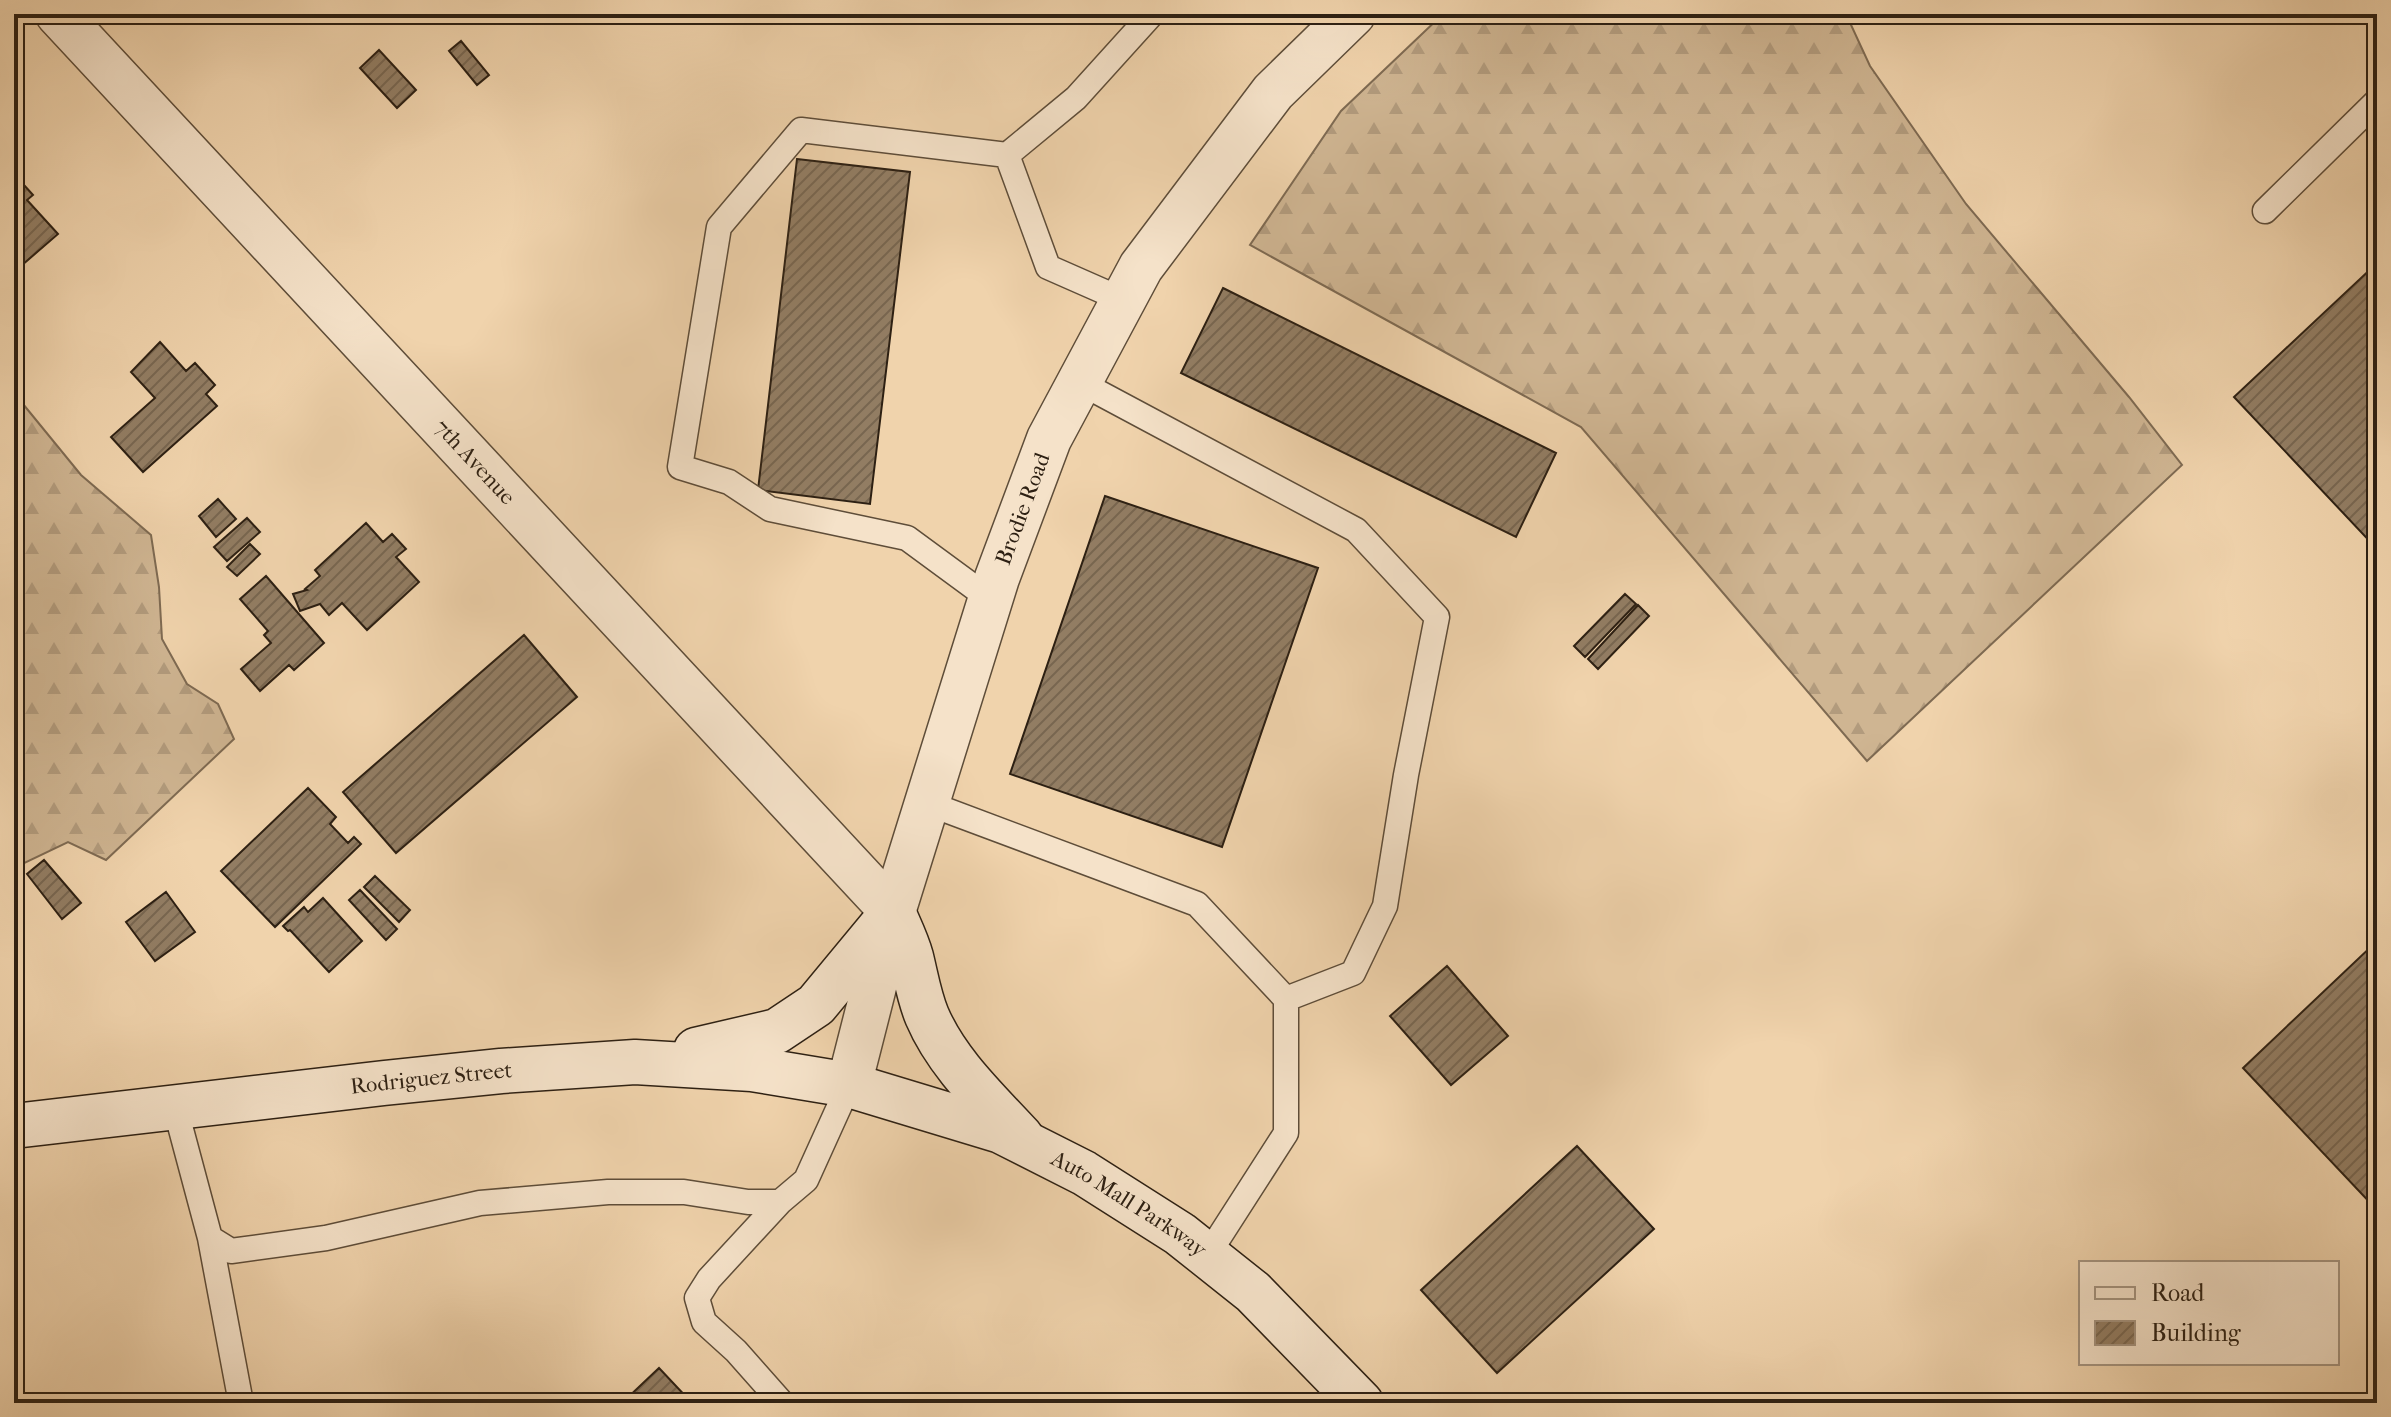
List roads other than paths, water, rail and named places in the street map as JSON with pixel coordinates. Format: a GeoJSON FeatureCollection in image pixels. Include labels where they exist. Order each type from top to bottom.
{"type":"FeatureCollection","features":[{"type":"Feature","properties":{"kind":"street","name":"7th Avenue"},"geometry":{"type":"LineString","coordinates":[[58,14],[893,912]]}},
{"type":"Feature","properties":{"kind":"street","name":"Brodie Road"},"geometry":{"type":"LineString","coordinates":[[849,1085],[893,912],[990,599],[1049,439],[1141,267],[1273,92],[1353,14]]}},
{"type":"Feature","properties":{"kind":"street"},"geometry":{"type":"LineString","coordinates":[[635,1062],[777,1031],[816,1005],[893,912],[911,956],[927,1018],[969,1082],[1028,1145]]}},
{"type":"Feature","properties":{"kind":"street","name":"Rodriguez Street"},"geometry":{"type":"LineString","coordinates":[[14,1126],[486,1073],[635,1062],[752,1069],[849,1085]]}},
{"type":"Feature","properties":{"kind":"street","name":"Auto Mall Parkway"},"geometry":{"type":"LineString","coordinates":[[849,1085],[1001,1131],[1084,1173],[1180,1234],[1253,1292],[1361,1403]]}},
{"type":"Feature","properties":{"kind":"lane"},"geometry":{"type":"LineString","coordinates":[[990,599],[907,538],[770,509],[729,482],[680,467],[719,227],[801,130],[1007,155],[1076,98],[1152,14]]}},
{"type":"Feature","properties":{"kind":"lane"},"geometry":{"type":"LineString","coordinates":[[2265,211],[2377,101]]}},
{"type":"Feature","properties":{"kind":"lane"},"geometry":{"type":"LineString","coordinates":[[1007,155],[1048,267],[1123,300]]}},
{"type":"Feature","properties":{"kind":"lane"},"geometry":{"type":"LineString","coordinates":[[1079,382],[1356,530],[1437,617],[1406,775],[1385,906],[1353,973],[1286,999]]}},
{"type":"Feature","properties":{"kind":"lane"},"geometry":{"type":"LineString","coordinates":[[927,803],[1197,904],[1286,999],[1286,1133],[1207,1256]]}},
{"type":"Feature","properties":{"kind":"lane"},"geometry":{"type":"LineString","coordinates":[[782,1403],[736,1351],[704,1322],[697,1298],[709,1279],[780,1202],[806,1180],[849,1085]]}},
{"type":"Feature","properties":{"kind":"lane"},"geometry":{"type":"LineString","coordinates":[[175,1107],[210,1238],[241,1403]]}},
{"type":"Feature","properties":{"kind":"lane"},"geometry":{"type":"LineString","coordinates":[[210,1238],[231,1251],[326,1238],[480,1203],[608,1192],[684,1192],[748,1202],[780,1202]]}}]}
